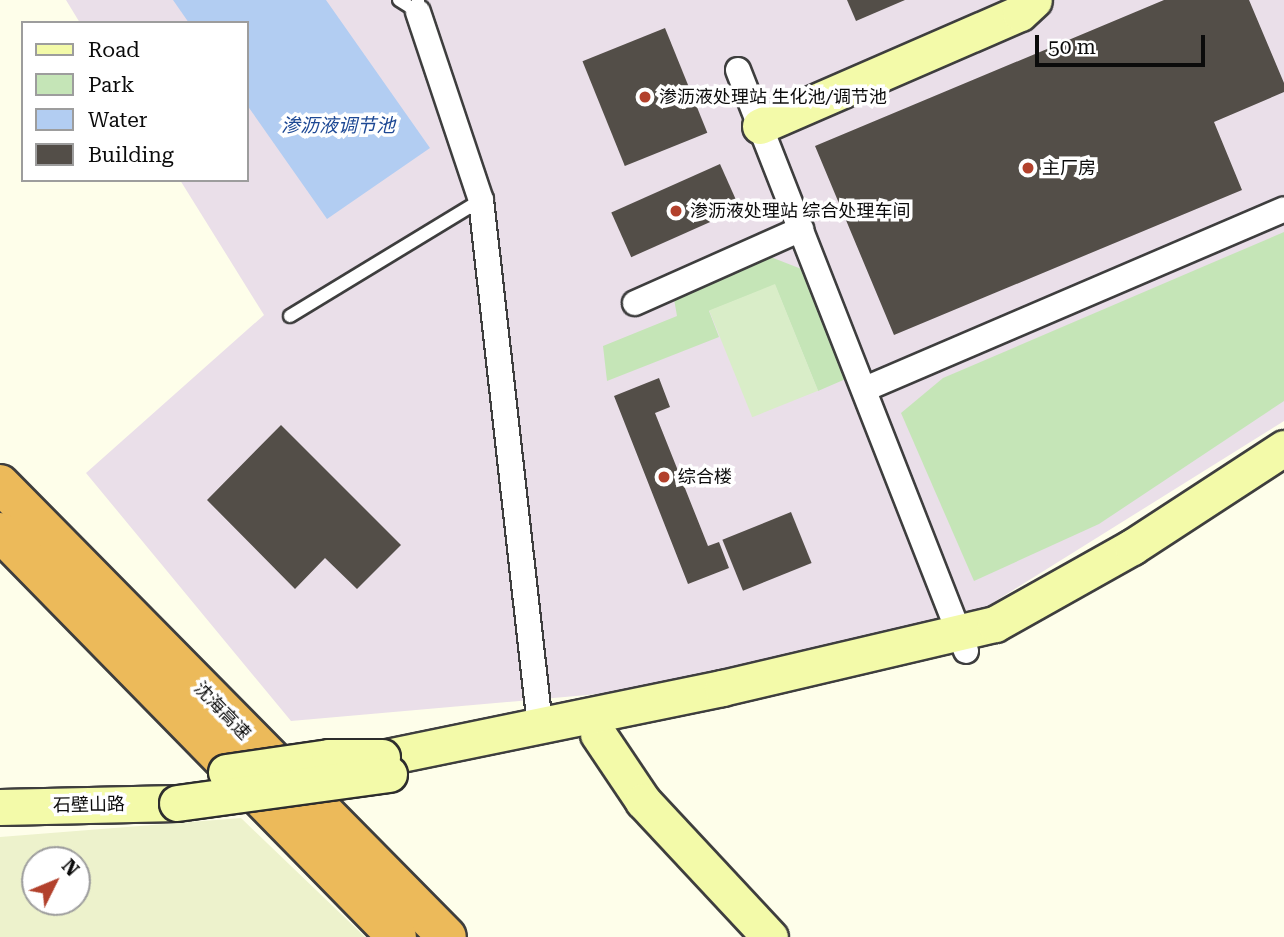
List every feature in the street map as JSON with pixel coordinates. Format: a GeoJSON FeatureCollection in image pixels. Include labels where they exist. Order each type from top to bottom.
{"type":"FeatureCollection","features":[{"type":"Feature","properties":{"kind":"highway","name":"沈海高速"},"geometry":{"type":"LineString","coordinates":[[0,484],[447,937]]}},
{"type":"Feature","properties":{"kind":"highway","name":"沈海高速"},"geometry":{"type":"LineString","coordinates":[[0,532],[397,937]]}},
{"type":"Feature","properties":{"kind":"main road"},"geometry":{"type":"LineString","coordinates":[[760,126],[1020,13],[1034,0]]}},
{"type":"Feature","properties":{"kind":"main road"},"geometry":{"type":"LineString","coordinates":[[0,788],[176,791],[387,765],[598,734],[964,641],[1132,547],[1284,448]]}},
{"type":"Feature","properties":{"kind":"main road"},"geometry":{"type":"LineString","coordinates":[[387,765],[540,726],[964,641],[998,643],[1062,610],[1284,474]]}},
{"type":"Feature","properties":{"kind":"main road"},"geometry":{"type":"LineString","coordinates":[[598,734],[643,801],[770,937]]}},
{"type":"Feature","properties":{"kind":"main road","name":"石壁山路"},"geometry":{"type":"LineString","coordinates":[[0,807],[176,791]]}},
{"type":"Feature","properties":{"kind":"street"},"geometry":{"type":"LineString","coordinates":[[412,4],[481,200],[540,726]]}},
{"type":"Feature","properties":{"kind":"street"},"geometry":{"type":"LineString","coordinates":[[738,70],[964,641]]}},
{"type":"Feature","properties":{"kind":"street"},"geometry":{"type":"LineString","coordinates":[[864,389],[1284,209]]}},
{"type":"Feature","properties":{"kind":"street"},"geometry":{"type":"LineString","coordinates":[[635,303],[801,229]]}},
{"type":"Feature","properties":{"kind":"lane"},"geometry":{"type":"LineString","coordinates":[[290,316],[481,200]]}},
{"type":"Feature","properties":{"kind":"shaded area"},"geometry":{"type":"Polygon","coordinates":[[[66,0],[1284,0],[1284,421],[986,607],[621,692],[291,721],[86,473],[264,315],[181,182],[248,182],[248,21],[79,21],[66,0]]]}},
{"type":"Feature","properties":{"kind":"green space"},"geometry":{"type":"Polygon","coordinates":[[[1284,232],[1284,401],[1099,524],[974,581],[901,413],[943,378],[1284,232]]]}},
{"type":"Feature","properties":{"kind":"green space"},"geometry":{"type":"Polygon","coordinates":[[[763,254],[804,270],[848,378],[818,391],[775,285],[709,311],[719,337],[607,381],[603,346],[677,316],[674,299],[682,288],[763,254]]]}},
{"type":"Feature","properties":{"kind":"green space"},"geometry":{"type":"Polygon","coordinates":[[[775,284],[818,391],[752,417],[709,311],[775,284]]]}},
{"type":"Feature","properties":{"kind":"green space"},"geometry":{"type":"Polygon","coordinates":[[[241,818],[365,937],[0,937],[0,837],[241,818]]]}},
{"type":"Feature","properties":{"kind":"water","name":"渗沥液调节池"},"geometry":{"type":"Polygon","coordinates":[[[173,0],[326,0],[430,148],[327,219],[248,106],[248,21],[188,21],[173,0]]]}},
{"type":"Feature","properties":{"kind":"building"},"geometry":{"type":"Polygon","coordinates":[[[847,0],[905,0],[856,21],[847,0]]]}},
{"type":"Feature","properties":{"kind":"building","name":"主厂房"},"geometry":{"type":"Polygon","coordinates":[[[1164,0],[1249,0],[1284,83],[1284,92],[1214,122],[1242,190],[894,335],[815,146],[1164,0]]]}},
{"type":"Feature","properties":{"kind":"building","name":"渗沥液处理站 生化池/调节池"},"geometry":{"type":"Polygon","coordinates":[[[665,28],[707,133],[625,166],[582,61],[665,28]]]}},
{"type":"Feature","properties":{"kind":"building","name":"渗沥液处理站 综合处理车间"},"geometry":{"type":"Polygon","coordinates":[[[720,164],[740,209],[631,257],[611,212],[720,164]]]}},
{"type":"Feature","properties":{"kind":"building","name":"综合楼"},"geometry":{"type":"Polygon","coordinates":[[[659,378],[670,407],[655,413],[708,546],[719,542],[729,568],[688,584],[614,396],[659,378]]]}},
{"type":"Feature","properties":{"kind":"building"},"geometry":{"type":"Polygon","coordinates":[[[281,425],[401,545],[357,589],[325,558],[295,589],[207,500],[281,425]]]}},
{"type":"Feature","properties":{"kind":"building"},"geometry":{"type":"Polygon","coordinates":[[[791,512],[812,563],[743,591],[722,540],[791,512]]]}},
{"type":"Feature","properties":{"kind":"place","name":"渗沥液处理站 生化池/调节池"},"geometry":{"type":"Point","coordinates":[645,97]}},
{"type":"Feature","properties":{"kind":"place","name":"主厂房"},"geometry":{"type":"Point","coordinates":[1028,168]}},
{"type":"Feature","properties":{"kind":"place","name":"渗沥液处理站 综合处理车间"},"geometry":{"type":"Point","coordinates":[676,211]}},
{"type":"Feature","properties":{"kind":"place","name":"综合楼"},"geometry":{"type":"Point","coordinates":[664,477]}}]}
